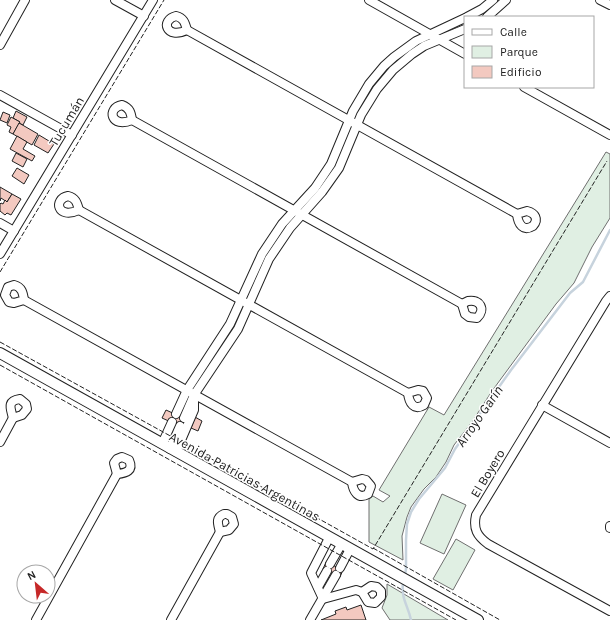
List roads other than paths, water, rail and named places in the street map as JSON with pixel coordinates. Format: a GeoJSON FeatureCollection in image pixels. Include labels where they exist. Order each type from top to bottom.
{"type":"FeatureCollection","features":[{"type":"Feature","properties":{"kind":"street"},"geometry":{"type":"LineString","coordinates":[[0,45],[25,0]]}},
{"type":"Feature","properties":{"kind":"street"},"geometry":{"type":"LineString","coordinates":[[116,0],[144,16]]}},
{"type":"Feature","properties":{"kind":"street","name":"Tucumán"},"geometry":{"type":"LineString","coordinates":[[0,254],[153,0]]}},
{"type":"Feature","properties":{"kind":"street"},"geometry":{"type":"LineString","coordinates":[[368,0],[464,53]]}},
{"type":"Feature","properties":{"kind":"street"},"geometry":{"type":"LineString","coordinates":[[470,16],[482,9],[493,0]]}},
{"type":"Feature","properties":{"kind":"street"},"geometry":{"type":"LineString","coordinates":[[488,16],[506,0]]}},
{"type":"Feature","properties":{"kind":"street"},"geometry":{"type":"LineString","coordinates":[[600,0],[610,5]]}},
{"type":"Feature","properties":{"kind":"street"},"geometry":{"type":"LineString","coordinates":[[184,418],[194,395],[235,333],[262,254],[282,224],[315,188],[331,164],[349,121],[360,98],[369,84],[384,66],[416,41],[464,19]]}},
{"type":"Feature","properties":{"kind":"street"},"geometry":{"type":"LineString","coordinates":[[176,414],[187,390],[245,302],[269,259],[290,228],[303,215],[332,180],[345,155],[357,125],[377,89],[402,61],[424,46],[464,29]]}},
{"type":"Feature","properties":{"kind":"street"},"geometry":{"type":"LineString","coordinates":[[187,30],[517,214]]}},
{"type":"Feature","properties":{"kind":"street"},"geometry":{"type":"LineString","coordinates":[[526,88],[610,135]]}},
{"type":"Feature","properties":{"kind":"street"},"geometry":{"type":"LineString","coordinates":[[0,95],[72,135]]}},
{"type":"Feature","properties":{"kind":"street"},"geometry":{"type":"LineString","coordinates":[[132,120],[462,304]]}},
{"type":"Feature","properties":{"kind":"street"},"geometry":{"type":"LineString","coordinates":[[78,210],[408,393]]}},
{"type":"Feature","properties":{"kind":"street"},"geometry":{"type":"LineString","coordinates":[[0,223],[14,231]]}},
{"type":"Feature","properties":{"kind":"street","name":"El Boyero"},"geometry":{"type":"LineString","coordinates":[[610,296],[476,515],[474,523],[478,536],[488,544],[610,611]]}},
{"type":"Feature","properties":{"kind":"street"},"geometry":{"type":"LineString","coordinates":[[24,300],[352,482]]}},
{"type":"Feature","properties":{"kind":"street","name":"Avenida Patricias Argentinas"},"geometry":{"type":"LineString","coordinates":[[0,353],[478,620]]}},
{"type":"Feature","properties":{"kind":"street"},"geometry":{"type":"LineString","coordinates":[[169,448],[191,421],[194,410],[194,395]]}},
{"type":"Feature","properties":{"kind":"street"},"geometry":{"type":"LineString","coordinates":[[542,405],[610,443]]}},
{"type":"Feature","properties":{"kind":"street"},"geometry":{"type":"LineString","coordinates":[[0,442],[13,418]]}},
{"type":"Feature","properties":{"kind":"street"},"geometry":{"type":"LineString","coordinates":[[169,448],[172,422]]}},
{"type":"Feature","properties":{"kind":"street"},"geometry":{"type":"LineString","coordinates":[[169,448],[180,426]]}},
{"type":"Feature","properties":{"kind":"street"},"geometry":{"type":"LineString","coordinates":[[36,620],[117,474]]}},
{"type":"Feature","properties":{"kind":"street"},"geometry":{"type":"LineString","coordinates":[[171,620],[220,532]]}},
{"type":"Feature","properties":{"kind":"street"},"geometry":{"type":"LineString","coordinates":[[323,599],[311,573],[329,538]]}},
{"type":"Feature","properties":{"kind":"street"},"geometry":{"type":"LineString","coordinates":[[318,587],[328,567],[346,547]]}},
{"type":"Feature","properties":{"kind":"street"},"geometry":{"type":"LineString","coordinates":[[310,620],[338,572],[346,547]]}},
{"type":"Feature","properties":{"kind":"street"},"geometry":{"type":"LineString","coordinates":[[323,599],[356,590],[362,592]]}},
{"type":"Feature","properties":{"kind":"waterway","name":"Arroyo Garín"},"geometry":{"type":"LineString","coordinates":[[405,575],[407,524],[411,512],[419,499],[445,468],[455,449],[511,370],[570,293],[583,282],[610,230]]}},
{"type":"Feature","properties":{"kind":"waterway","name":"Arroyo Garín"},"geometry":{"type":"LineString","coordinates":[[403,582],[404,598],[411,620]]}}]}
